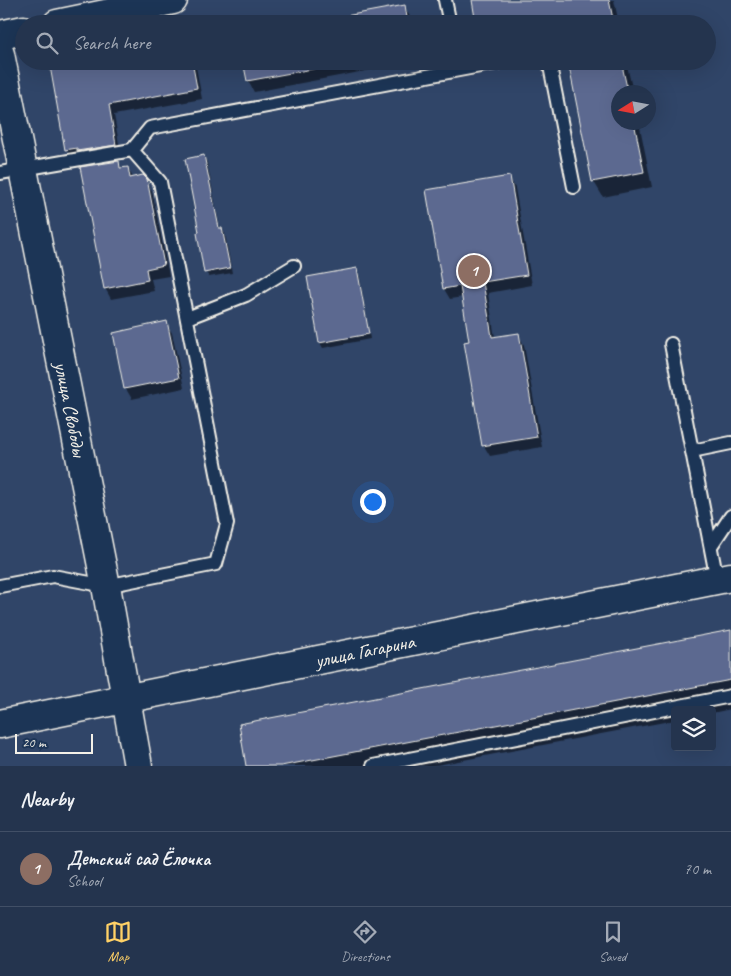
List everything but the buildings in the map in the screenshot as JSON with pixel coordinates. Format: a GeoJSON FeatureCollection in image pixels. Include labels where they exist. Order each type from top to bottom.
{"type":"FeatureCollection","features":[{"type":"Feature","properties":{"kind":"main road"},"geometry":{"type":"LineString","coordinates":[[100,15],[173,0]]}},
{"type":"Feature","properties":{"kind":"main road"},"geometry":{"type":"LineString","coordinates":[[0,35],[15,32]]}},
{"type":"Feature","properties":{"kind":"main road","name":"улица Свободы"},"geometry":{"type":"LineString","coordinates":[[0,54],[11,172],[106,586],[138,766]]}},
{"type":"Feature","properties":{"kind":"main road","name":"улица Гагарина"},"geometry":{"type":"LineString","coordinates":[[0,724],[724,579]]}},
{"type":"Feature","properties":{"kind":"lane"},"geometry":{"type":"LineString","coordinates":[[446,0],[448,15]]}},
{"type":"Feature","properties":{"kind":"lane"},"geometry":{"type":"LineString","coordinates":[[11,172],[132,150],[150,128],[438,70]]}},
{"type":"Feature","properties":{"kind":"lane"},"geometry":{"type":"LineString","coordinates":[[551,70],[574,187]]}},
{"type":"Feature","properties":{"kind":"lane"},"geometry":{"type":"LineString","coordinates":[[0,586],[53,576],[106,586],[216,564],[227,524],[188,318],[160,182],[132,150]]}},
{"type":"Feature","properties":{"kind":"lane"},"geometry":{"type":"LineString","coordinates":[[188,318],[246,295],[294,266]]}},
{"type":"Feature","properties":{"kind":"lane"},"geometry":{"type":"LineString","coordinates":[[671,344],[711,546],[724,579]]}},
{"type":"Feature","properties":{"kind":"lane"},"geometry":{"type":"LineString","coordinates":[[692,451],[731,443]]}},
{"type":"Feature","properties":{"kind":"lane"},"geometry":{"type":"LineString","coordinates":[[711,546],[731,516]]}},
{"type":"Feature","properties":{"kind":"lane"},"geometry":{"type":"LineString","coordinates":[[373,766],[731,696]]}},
{"type":"Feature","properties":{"kind":"place","name":"Детский сад Ёлочка"},"geometry":{"type":"Point","coordinates":[474,271]}}]}
